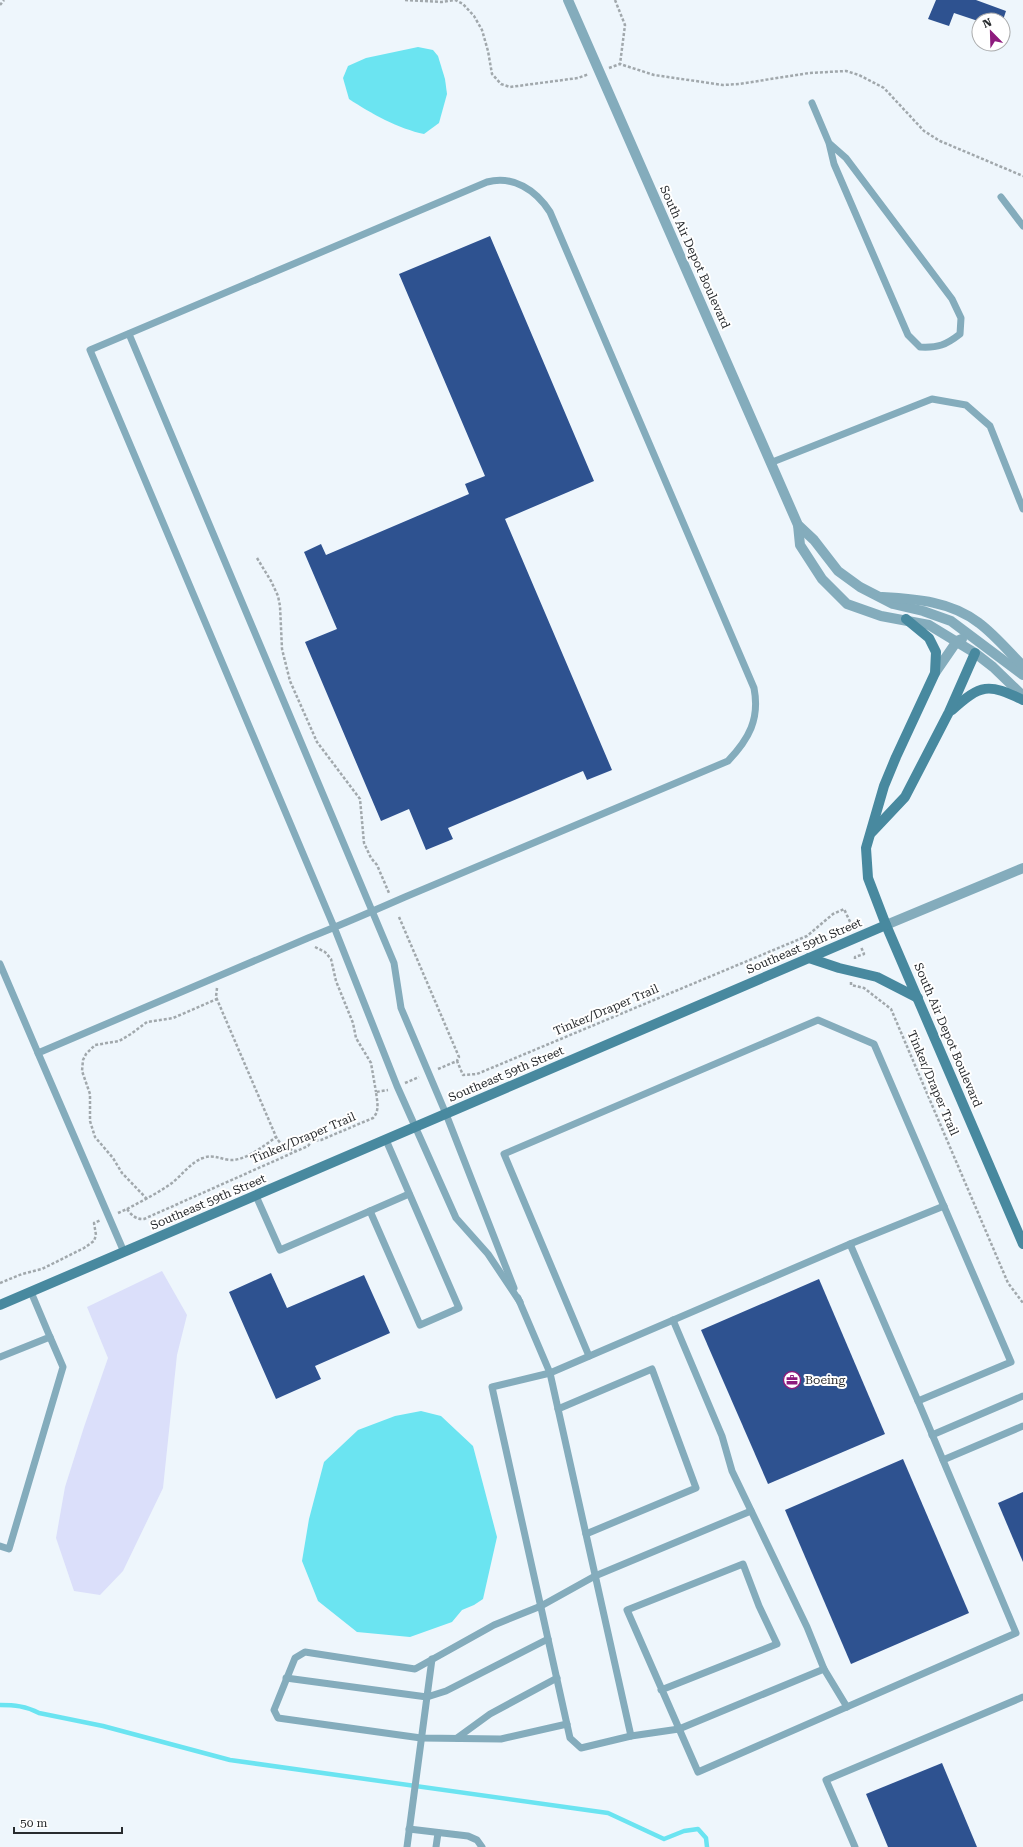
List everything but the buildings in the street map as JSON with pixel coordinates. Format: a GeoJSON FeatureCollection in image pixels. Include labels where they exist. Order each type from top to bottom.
{"type":"FeatureCollection","features":[{"type":"Feature","properties":{"kind":"main road"},"geometry":{"type":"LineString","coordinates":[[906,619],[929,638],[936,652],[935,674]]}},
{"type":"Feature","properties":{"kind":"main road","name":"South Air Depot Boulevard"},"geometry":{"type":"LineString","coordinates":[[871,834],[905,796],[950,712],[975,653]]}},
{"type":"Feature","properties":{"kind":"main road","name":"South Air Depot Boulevard"},"geometry":{"type":"LineString","coordinates":[[935,674],[887,780],[866,848],[868,878],[886,925],[1023,1244]]}},
{"type":"Feature","properties":{"kind":"main road"},"geometry":{"type":"LineString","coordinates":[[950,712],[971,694],[986,688],[1001,689],[1023,700]]}},
{"type":"Feature","properties":{"kind":"main road","name":"Southeast 59th Street"},"geometry":{"type":"LineString","coordinates":[[0,1305],[416,1128],[886,925]]}},
{"type":"Feature","properties":{"kind":"main road"},"geometry":{"type":"LineString","coordinates":[[809,958],[839,968],[854,970],[876,977],[918,998]]}},
{"type":"Feature","properties":{"kind":"street","name":"South Air Depot Boulevard"},"geometry":{"type":"LineString","coordinates":[[568,0],[798,525],[800,545],[822,579],[847,604],[882,616],[906,619],[929,625],[975,653]]}},
{"type":"Feature","properties":{"kind":"street","name":"South Air Depot Boulevard"},"geometry":{"type":"LineString","coordinates":[[798,525],[814,540],[838,571],[860,587],[893,604],[923,611],[952,621],[1023,675]]}},
{"type":"Feature","properties":{"kind":"street","name":"South Air Depot Boulevard"},"geometry":{"type":"LineString","coordinates":[[880,597],[922,599],[956,609],[979,623],[1023,666]]}},
{"type":"Feature","properties":{"kind":"street"},"geometry":{"type":"LineString","coordinates":[[935,674],[957,641],[971,635],[975,653],[993,667],[1023,696]]}},
{"type":"Feature","properties":{"kind":"street","name":"Southeast 59th Street"},"geometry":{"type":"LineString","coordinates":[[886,925],[1023,868]]}},
{"type":"Feature","properties":{"kind":"lane"},"geometry":{"type":"LineString","coordinates":[[812,103],[829,143],[834,164],[908,335],[920,347],[931,348],[946,344],[960,334],[961,318],[952,299],[846,158],[829,143]]}},
{"type":"Feature","properties":{"kind":"lane"},"geometry":{"type":"LineString","coordinates":[[38,1053],[334,927],[728,761],[743,744],[754,720],[756,700],[754,688],[550,212],[543,202],[527,188],[510,180],[501,179],[487,182],[90,350],[334,927],[397,1086],[456,1218],[488,1254],[520,1302]]}},
{"type":"Feature","properties":{"kind":"lane"},"geometry":{"type":"LineString","coordinates":[[1001,197],[1023,226]]}},
{"type":"Feature","properties":{"kind":"lane"},"geometry":{"type":"LineString","coordinates":[[129,334],[394,963],[401,1008],[446,1114],[520,1302],[550,1373],[631,1736]]}},
{"type":"Feature","properties":{"kind":"lane"},"geometry":{"type":"LineString","coordinates":[[770,463],[932,399],[966,405],[990,426],[1023,509]]}},
{"type":"Feature","properties":{"kind":"lane"},"geometry":{"type":"LineString","coordinates":[[0,964],[124,1252]]}},
{"type":"Feature","properties":{"kind":"lane"},"geometry":{"type":"LineString","coordinates":[[589,1356],[504,1154],[818,1020],[874,1044],[1011,1362],[918,1401]]}},
{"type":"Feature","properties":{"kind":"lane"},"geometry":{"type":"LineString","coordinates":[[370,1211],[420,1325],[459,1308],[386,1140]]}},
{"type":"Feature","properties":{"kind":"lane"},"geometry":{"type":"LineString","coordinates":[[256,1196],[280,1250],[409,1194]]}},
{"type":"Feature","properties":{"kind":"lane"},"geometry":{"type":"LineString","coordinates":[[824,1669],[679,1728],[631,1736],[581,1748],[570,1738],[492,1387],[550,1373],[850,1244],[944,1206]]}},
{"type":"Feature","properties":{"kind":"lane"},"geometry":{"type":"LineString","coordinates":[[661,1690],[777,1644],[759,1606],[743,1564],[627,1610],[661,1690],[698,1772],[1016,1633],[850,1244]]}},
{"type":"Feature","properties":{"kind":"lane"},"geometry":{"type":"LineString","coordinates":[[0,1546],[9,1549],[63,1367],[31,1292]]}},
{"type":"Feature","properties":{"kind":"lane"},"geometry":{"type":"LineString","coordinates":[[674,1320],[722,1436],[732,1471],[750,1512],[789,1588],[824,1669],[847,1707]]}},
{"type":"Feature","properties":{"kind":"lane"},"geometry":{"type":"LineString","coordinates":[[0,1357],[50,1337]]}},
{"type":"Feature","properties":{"kind":"lane"},"geometry":{"type":"LineString","coordinates":[[558,1409],[652,1369],[696,1488],[586,1534]]}},
{"type":"Feature","properties":{"kind":"lane"},"geometry":{"type":"LineString","coordinates":[[932,1434],[1023,1396]]}},
{"type":"Feature","properties":{"kind":"lane"},"geometry":{"type":"LineString","coordinates":[[943,1460],[1023,1426]]}},
{"type":"Feature","properties":{"kind":"lane"},"geometry":{"type":"LineString","coordinates":[[567,1724],[501,1739],[421,1738],[278,1718],[274,1710],[295,1658],[305,1652],[415,1668],[494,1625],[541,1606],[595,1576],[750,1512]]}},
{"type":"Feature","properties":{"kind":"lane"},"geometry":{"type":"LineString","coordinates":[[286,1678],[427,1697],[446,1691],[548,1640]]}},
{"type":"Feature","properties":{"kind":"lane"},"geometry":{"type":"LineString","coordinates":[[407,1847],[432,1659]]}},
{"type":"Feature","properties":{"kind":"lane"},"geometry":{"type":"LineString","coordinates":[[457,1738],[490,1714],[556,1678]]}},
{"type":"Feature","properties":{"kind":"lane"},"geometry":{"type":"LineString","coordinates":[[855,1847],[826,1780],[1023,1696]]}},
{"type":"Feature","properties":{"kind":"lane"},"geometry":{"type":"LineString","coordinates":[[409,1829],[468,1836],[478,1840],[482,1847]]}},
{"type":"Feature","properties":{"kind":"lane"},"geometry":{"type":"LineString","coordinates":[[436,1847],[438,1833]]}},
{"type":"Feature","properties":{"kind":"path"},"geometry":{"type":"LineString","coordinates":[[0,5],[4,0]]}},
{"type":"Feature","properties":{"kind":"path"},"geometry":{"type":"LineString","coordinates":[[405,0],[442,2],[455,0],[463,4],[474,16],[482,30],[492,74],[501,84],[518,86],[578,78],[620,64],[654,74],[723,85],[739,84],[809,72],[846,71],[859,75],[884,88],[924,131],[940,141],[1023,176]]}},
{"type":"Feature","properties":{"kind":"path"},"geometry":{"type":"LineString","coordinates":[[615,0],[625,25],[620,64]]}},
{"type":"Feature","properties":{"kind":"path"},"geometry":{"type":"LineString","coordinates":[[258,558],[278,596],[280,606],[282,649],[290,681],[316,742],[360,799],[364,844],[371,858],[377,865],[389,894]]}},
{"type":"Feature","properties":{"kind":"path","name":"Tinker/Draper Trail"},"geometry":{"type":"LineString","coordinates":[[457,1061],[463,1076],[477,1074],[807,936],[833,914],[844,909],[864,954],[855,957],[851,986],[864,988],[891,1009],[1008,1283],[1023,1303]]}},
{"type":"Feature","properties":{"kind":"path"},"geometry":{"type":"LineString","coordinates":[[376,1092],[389,1090],[457,1061],[459,1057],[399,917]]}},
{"type":"Feature","properties":{"kind":"path","name":"Tinker/Draper Trail"},"geometry":{"type":"LineString","coordinates":[[127,1209],[135,1217],[141,1220],[144,1219],[308,1146],[312,1141],[321,1140],[373,1118],[376,1115],[378,1106],[371,1063],[356,1038],[353,1023],[336,981],[332,959],[322,949],[312,948]]}},
{"type":"Feature","properties":{"kind":"path"},"geometry":{"type":"LineString","coordinates":[[218,987],[215,993],[217,999],[276,1137],[281,1145],[296,1151]]}},
{"type":"Feature","properties":{"kind":"path"},"geometry":{"type":"LineString","coordinates":[[146,1199],[122,1173],[113,1158],[95,1137],[90,1121],[90,1094],[82,1071],[83,1060],[86,1054],[96,1045],[119,1041],[147,1022],[173,1018],[217,999]]}},
{"type":"Feature","properties":{"kind":"path"},"geometry":{"type":"LineString","coordinates":[[0,1283],[22,1274],[42,1269],[84,1248],[94,1241],[96,1235],[94,1223],[146,1199],[172,1182],[198,1160],[209,1156],[229,1160],[240,1158],[276,1137]]}},
{"type":"Feature","properties":{"kind":"shaded area"},"geometry":{"type":"Polygon","coordinates":[[[162,1271],[187,1315],[177,1355],[163,1488],[123,1571],[100,1595],[74,1591],[56,1538],[65,1487],[108,1358],[87,1307],[162,1271]]]}},
{"type":"Feature","properties":{"kind":"water"},"geometry":{"type":"Polygon","coordinates":[[[418,47],[433,50],[438,56],[445,79],[447,94],[439,123],[424,134],[414,132],[385,120],[349,99],[343,78],[348,66],[366,58],[418,47]]]}},
{"type":"Feature","properties":{"kind":"water"},"geometry":{"type":"Polygon","coordinates":[[[421,1411],[441,1416],[473,1446],[497,1537],[483,1599],[462,1610],[452,1622],[410,1637],[357,1632],[318,1601],[302,1561],[309,1519],[324,1462],[358,1430],[395,1416],[421,1411]]]}},
{"type":"Feature","properties":{"kind":"waterway"},"geometry":{"type":"LineString","coordinates":[[0,1705],[20,1706],[39,1713],[103,1726],[230,1760],[608,1813],[664,1839],[684,1831],[698,1829],[706,1838],[707,1847]]}},
{"type":"Feature","properties":{"kind":"place","name":"Boeing"},"geometry":{"type":"Point","coordinates":[792,1380]}}]}
